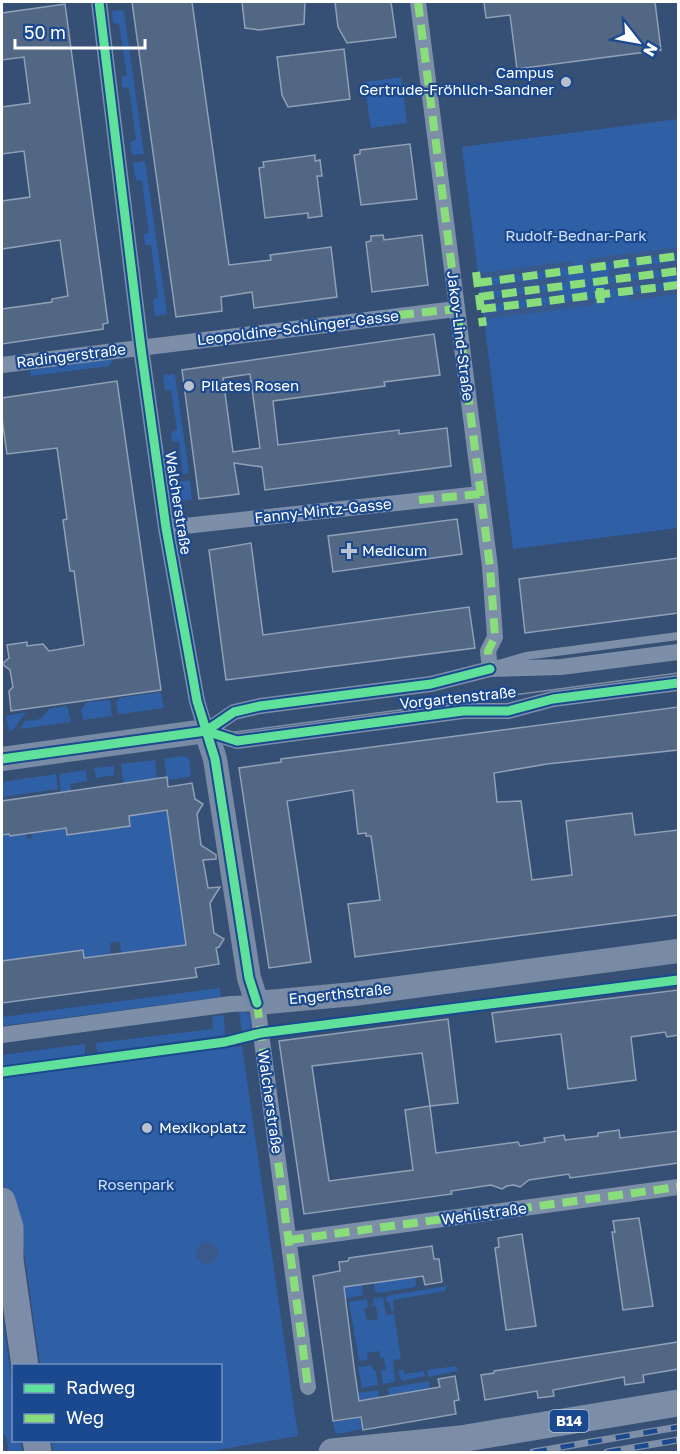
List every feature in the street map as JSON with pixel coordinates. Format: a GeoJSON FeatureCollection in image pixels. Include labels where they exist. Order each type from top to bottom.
{"type":"FeatureCollection","features":[{"type":"Feature","properties":{"kind":"main road"},"geometry":{"type":"LineString","coordinates":[[2,1202],[10,1227],[6,1252],[25,1364]]}},
{"type":"Feature","properties":{"kind":"main road","name":"B14"},"geometry":{"type":"LineString","coordinates":[[332,1452],[460,1439],[678,1403]]}},
{"type":"Feature","properties":{"kind":"main road","name":"B14"},"geometry":{"type":"LineString","coordinates":[[412,1452],[460,1439]]}},
{"type":"Feature","properties":{"kind":"street","name":"Walcherstraße"},"geometry":{"type":"LineString","coordinates":[[99,2],[141,348],[166,528],[197,701],[215,759],[249,978],[257,1003],[308,1387]]}},
{"type":"Feature","properties":{"kind":"street","name":"Jakov-Lind-Straße"},"geometry":{"type":"LineString","coordinates":[[418,2],[490,567],[495,637],[488,651],[490,669]]}},
{"type":"Feature","properties":{"kind":"street","name":"Leopoldine-Schlinger-Gasse"},"geometry":{"type":"LineString","coordinates":[[141,348],[456,309]]}},
{"type":"Feature","properties":{"kind":"street","name":"Radingerstraße"},"geometry":{"type":"LineString","coordinates":[[2,365],[141,348]]}},
{"type":"Feature","properties":{"kind":"street","name":"Fanny-Mintz-Gasse"},"geometry":{"type":"LineString","coordinates":[[166,528],[480,494]]}},
{"type":"Feature","properties":{"kind":"street","name":"Vorgartenstraße"},"geometry":{"type":"LineString","coordinates":[[206,731],[221,718],[234,712],[260,706],[431,684],[490,669],[561,667],[678,652]]}},
{"type":"Feature","properties":{"kind":"street","name":"Vorgartenstraße"},"geometry":{"type":"LineString","coordinates":[[2,759],[206,731],[237,741],[463,711],[508,711],[545,700],[678,683]]}},
{"type":"Feature","properties":{"kind":"street","name":"Engerthstraße"},"geometry":{"type":"LineString","coordinates":[[2,1035],[231,1004],[354,994],[678,951]]}},
{"type":"Feature","properties":{"kind":"street","name":"Wehlistraße"},"geometry":{"type":"LineString","coordinates":[[289,1240],[678,1187]]}},
{"type":"Feature","properties":{"kind":"lane"},"geometry":{"type":"LineString","coordinates":[[490,669],[506,661],[526,656],[678,636]]}},
{"type":"Feature","properties":{"kind":"green space"},"geometry":{"type":"Polygon","coordinates":[[[112,11],[124,12],[144,154],[132,155],[130,143],[136,139],[129,88],[122,87],[122,77],[127,75],[119,24],[113,23],[112,11]]]}},
{"type":"Feature","properties":{"kind":"green space"},"geometry":{"type":"Polygon","coordinates":[[[401,77],[407,123],[371,128],[364,82],[401,77]]]}},
{"type":"Feature","properties":{"kind":"green space","name":"Rudolf-Bednar-Park"},"geometry":{"type":"Polygon","coordinates":[[[678,119],[678,528],[513,549],[462,147],[678,119]]]}},
{"type":"Feature","properties":{"kind":"green space"},"geometry":{"type":"Polygon","coordinates":[[[145,161],[167,314],[155,316],[153,300],[158,297],[151,245],[145,245],[144,234],[149,233],[142,181],[136,180],[133,163],[145,161]]]}},
{"type":"Feature","properties":{"kind":"green space"},"geometry":{"type":"Polygon","coordinates":[[[114,359],[109,366],[31,376],[30,370],[114,359]]]}},
{"type":"Feature","properties":{"kind":"green space"},"geometry":{"type":"Polygon","coordinates":[[[163,375],[175,375],[189,473],[183,474],[179,442],[172,441],[171,433],[177,429],[171,391],[165,390],[163,375]]]}},
{"type":"Feature","properties":{"kind":"green space"},"geometry":{"type":"Polygon","coordinates":[[[190,480],[192,500],[180,501],[178,482],[190,480]]]}},
{"type":"Feature","properties":{"kind":"green space"},"geometry":{"type":"Polygon","coordinates":[[[161,692],[164,708],[118,713],[116,702],[120,698],[161,692]]]}},
{"type":"Feature","properties":{"kind":"green space"},"geometry":{"type":"Polygon","coordinates":[[[110,700],[112,716],[83,720],[81,710],[87,702],[110,700]]]}},
{"type":"Feature","properties":{"kind":"green space"},"geometry":{"type":"Polygon","coordinates":[[[67,706],[71,722],[20,729],[25,721],[41,719],[49,709],[67,706]]]}},
{"type":"Feature","properties":{"kind":"green space"},"geometry":{"type":"Polygon","coordinates":[[[26,712],[13,730],[9,731],[6,716],[26,712]]]}},
{"type":"Feature","properties":{"kind":"green space"},"geometry":{"type":"Polygon","coordinates":[[[182,756],[189,758],[191,775],[167,780],[164,759],[182,756]]]}},
{"type":"Feature","properties":{"kind":"green space"},"geometry":{"type":"Polygon","coordinates":[[[155,760],[157,779],[124,784],[121,764],[155,760]]]}},
{"type":"Feature","properties":{"kind":"green space"},"geometry":{"type":"Polygon","coordinates":[[[114,766],[114,775],[96,778],[94,768],[114,766]]]}},
{"type":"Feature","properties":{"kind":"green space"},"geometry":{"type":"Polygon","coordinates":[[[86,770],[87,781],[70,784],[71,791],[61,793],[59,774],[86,770]]]}},
{"type":"Feature","properties":{"kind":"green space"},"geometry":{"type":"Polygon","coordinates":[[[56,774],[58,789],[2,797],[2,782],[56,774]]]}},
{"type":"Feature","properties":{"kind":"green space"},"geometry":{"type":"Polygon","coordinates":[[[171,806],[168,819],[185,938],[191,948],[149,954],[148,949],[122,953],[119,941],[110,943],[111,954],[84,958],[82,950],[2,961],[2,835],[26,833],[27,839],[32,838],[31,833],[66,826],[68,835],[129,826],[128,812],[153,812],[153,809],[171,806]]]}},
{"type":"Feature","properties":{"kind":"green space"},"geometry":{"type":"Polygon","coordinates":[[[220,988],[221,997],[2,1026],[2,1017],[220,988]]]}},
{"type":"Feature","properties":{"kind":"green space"},"geometry":{"type":"Polygon","coordinates":[[[245,1011],[250,1015],[252,1032],[244,1034],[239,1012],[245,1011]]]}},
{"type":"Feature","properties":{"kind":"green space"},"geometry":{"type":"Polygon","coordinates":[[[224,1016],[225,1035],[97,1051],[96,1043],[213,1029],[212,1017],[224,1016]]]}},
{"type":"Feature","properties":{"kind":"green space"},"geometry":{"type":"Polygon","coordinates":[[[85,1044],[84,1055],[2,1066],[2,1055],[85,1044]]]}},
{"type":"Feature","properties":{"kind":"green space","name":"Rosenpark"},"geometry":{"type":"Polygon","coordinates":[[[242,1046],[298,1436],[206,1452],[54,1452],[51,1442],[222,1442],[222,1364],[40,1364],[23,1244],[2,1182],[2,1078],[242,1046]]]}},
{"type":"Feature","properties":{"kind":"green space"},"geometry":{"type":"Polygon","coordinates":[[[415,1277],[415,1287],[378,1293],[375,1291],[374,1283],[415,1277]]]}},
{"type":"Feature","properties":{"kind":"green space"},"geometry":{"type":"Polygon","coordinates":[[[362,1285],[363,1295],[344,1299],[343,1287],[362,1285]]]}},
{"type":"Feature","properties":{"kind":"green space"},"geometry":{"type":"Polygon","coordinates":[[[447,1286],[445,1291],[393,1300],[394,1311],[391,1311],[389,1302],[387,1302],[386,1296],[447,1286]]]}},
{"type":"Feature","properties":{"kind":"green space"},"geometry":{"type":"Polygon","coordinates":[[[383,1297],[386,1315],[394,1314],[401,1359],[393,1360],[395,1382],[383,1384],[381,1371],[386,1369],[384,1358],[380,1358],[380,1351],[367,1353],[368,1360],[359,1361],[349,1302],[367,1299],[368,1307],[364,1308],[367,1321],[378,1319],[376,1306],[372,1306],[374,1298],[383,1297]]]}},
{"type":"Feature","properties":{"kind":"green space"},"geometry":{"type":"Polygon","coordinates":[[[2,1310],[12,1386],[12,1442],[20,1442],[22,1452],[9,1452],[6,1436],[2,1433],[2,1310]]]}},
{"type":"Feature","properties":{"kind":"green space"},"geometry":{"type":"Polygon","coordinates":[[[372,1365],[376,1372],[378,1385],[362,1388],[358,1367],[372,1365]]]}},
{"type":"Feature","properties":{"kind":"green space"},"geometry":{"type":"Polygon","coordinates":[[[456,1366],[458,1371],[428,1377],[427,1370],[456,1366]]]}},
{"type":"Feature","properties":{"kind":"green space"},"geometry":{"type":"Polygon","coordinates":[[[403,1369],[404,1374],[424,1371],[425,1376],[402,1381],[398,1372],[403,1369]]]}},
{"type":"Feature","properties":{"kind":"green space"},"geometry":{"type":"Polygon","coordinates":[[[429,1381],[430,1389],[389,1396],[388,1388],[429,1381]]]}},
{"type":"Feature","properties":{"kind":"green space"},"geometry":{"type":"Polygon","coordinates":[[[378,1390],[379,1397],[359,1401],[358,1393],[378,1390]]]}},
{"type":"Feature","properties":{"kind":"green space"},"geometry":{"type":"Polygon","coordinates":[[[360,1418],[362,1429],[338,1434],[335,1432],[333,1422],[360,1418]]]}},
{"type":"Feature","properties":{"kind":"shaded area"},"geometry":{"type":"Polygon","coordinates":[[[678,247],[678,254],[587,266],[586,259],[678,247]]]}},
{"type":"Feature","properties":{"kind":"shaded area"},"geometry":{"type":"Polygon","coordinates":[[[571,261],[572,267],[480,280],[479,273],[571,261]]]}},
{"type":"Feature","properties":{"kind":"shaded area"},"geometry":{"type":"Polygon","coordinates":[[[678,261],[678,268],[609,277],[609,270],[678,261]]]}},
{"type":"Feature","properties":{"kind":"shaded area"},"geometry":{"type":"Polygon","coordinates":[[[566,276],[566,282],[482,293],[481,287],[566,276]]]}},
{"type":"Feature","properties":{"kind":"shaded area"},"geometry":{"type":"Polygon","coordinates":[[[666,276],[666,283],[606,290],[605,283],[666,276]]]}},
{"type":"Feature","properties":{"kind":"shaded area"},"geometry":{"type":"Polygon","coordinates":[[[678,286],[678,294],[630,301],[629,293],[678,286]]]}},
{"type":"Feature","properties":{"kind":"shaded area"},"geometry":{"type":"Polygon","coordinates":[[[560,289],[560,295],[484,306],[483,299],[560,289]]]}},
{"type":"Feature","properties":{"kind":"shaded area"},"geometry":{"type":"Polygon","coordinates":[[[594,298],[595,305],[486,319],[485,313],[594,298]]]}},
{"type":"Feature","properties":{"kind":"shaded area"},"geometry":{"type":"Polygon","coordinates":[[[207,1242],[215,1245],[218,1253],[215,1261],[207,1264],[199,1261],[196,1253],[199,1245],[207,1242]]]}},
{"type":"Feature","properties":{"kind":"building"},"geometry":{"type":"Polygon","coordinates":[[[132,2],[192,2],[229,265],[271,260],[270,255],[331,247],[337,297],[254,308],[252,292],[221,297],[222,311],[176,317],[132,2]]]}},
{"type":"Feature","properties":{"kind":"building"},"geometry":{"type":"Polygon","coordinates":[[[242,2],[305,2],[304,24],[259,30],[245,28],[242,2]]]}},
{"type":"Feature","properties":{"kind":"building"},"geometry":{"type":"Polygon","coordinates":[[[335,2],[391,2],[396,37],[347,43],[338,27],[335,2]]]}},
{"type":"Feature","properties":{"kind":"building"},"geometry":{"type":"Polygon","coordinates":[[[484,2],[655,2],[661,50],[517,69],[510,15],[486,18],[484,2]]]}},
{"type":"Feature","properties":{"kind":"building"},"geometry":{"type":"Polygon","coordinates":[[[65,4],[108,323],[103,324],[103,329],[2,344],[2,309],[52,302],[52,299],[68,296],[60,240],[2,249],[2,201],[30,197],[24,151],[2,154],[2,107],[30,103],[24,57],[2,60],[2,13],[65,4]]]}},
{"type":"Feature","properties":{"kind":"building"},"geometry":{"type":"Polygon","coordinates":[[[344,49],[350,99],[288,107],[282,95],[277,57],[344,49]]]}},
{"type":"Feature","properties":{"kind":"building"},"geometry":{"type":"Polygon","coordinates":[[[410,144],[417,199],[361,205],[354,155],[360,154],[360,150],[410,144]]]}},
{"type":"Feature","properties":{"kind":"building"},"geometry":{"type":"Polygon","coordinates":[[[315,155],[315,161],[320,160],[322,176],[317,176],[322,216],[308,218],[308,213],[265,218],[259,168],[264,167],[263,162],[315,155]]]}},
{"type":"Feature","properties":{"kind":"building"},"geometry":{"type":"Polygon","coordinates":[[[383,235],[384,240],[422,235],[428,285],[372,292],[366,242],[371,241],[371,236],[383,235]]]}},
{"type":"Feature","properties":{"kind":"building"},"geometry":{"type":"Polygon","coordinates":[[[434,334],[440,375],[384,382],[385,386],[273,401],[278,445],[399,430],[399,434],[447,428],[451,466],[265,490],[262,467],[234,463],[239,494],[199,499],[182,370],[434,334]],[[250,374],[223,378],[233,452],[260,448],[250,374]]]}},
{"type":"Feature","properties":{"kind":"building"},"geometry":{"type":"Polygon","coordinates":[[[117,381],[161,690],[11,711],[9,691],[13,687],[10,670],[2,664],[9,658],[7,645],[27,642],[27,646],[43,644],[49,651],[84,645],[74,571],[70,571],[63,520],[67,519],[57,448],[7,454],[2,398],[117,381]]]}},
{"type":"Feature","properties":{"kind":"building"},"geometry":{"type":"Polygon","coordinates":[[[457,519],[462,554],[333,572],[328,536],[457,519]]]}},
{"type":"Feature","properties":{"kind":"building"},"geometry":{"type":"Polygon","coordinates":[[[251,543],[263,635],[469,607],[475,648],[226,680],[209,550],[251,543]]]}},
{"type":"Feature","properties":{"kind":"building"},"geometry":{"type":"Polygon","coordinates":[[[678,558],[678,613],[525,633],[519,579],[678,558]]]}},
{"type":"Feature","properties":{"kind":"building"},"geometry":{"type":"Polygon","coordinates":[[[678,707],[678,750],[547,764],[494,773],[497,802],[521,801],[532,880],[572,875],[566,821],[632,813],[635,835],[678,830],[678,915],[355,957],[348,904],[380,900],[371,836],[366,836],[366,833],[358,834],[353,790],[287,801],[311,962],[269,968],[239,768],[281,762],[281,759],[678,707]]]}},
{"type":"Feature","properties":{"kind":"building"},"geometry":{"type":"Polygon","coordinates":[[[167,777],[168,787],[192,783],[195,799],[203,804],[197,814],[201,845],[216,855],[216,859],[203,860],[208,888],[220,887],[210,903],[214,933],[224,939],[216,948],[219,964],[195,968],[197,977],[2,1003],[2,961],[83,950],[84,958],[186,945],[167,810],[129,816],[130,826],[67,835],[66,828],[10,836],[9,834],[2,835],[2,801],[167,777]]]}},
{"type":"Feature","properties":{"kind":"building"},"geometry":{"type":"Polygon","coordinates":[[[678,990],[678,1035],[667,1037],[665,1032],[631,1037],[636,1080],[568,1089],[561,1034],[496,1042],[492,1013],[678,990]]]}},
{"type":"Feature","properties":{"kind":"building"},"geometry":{"type":"Polygon","coordinates":[[[448,1019],[458,1103],[430,1106],[436,1153],[518,1142],[520,1146],[545,1142],[544,1138],[564,1135],[565,1140],[598,1136],[598,1133],[619,1130],[620,1138],[678,1131],[678,1163],[570,1178],[569,1174],[529,1180],[520,1187],[514,1185],[502,1189],[491,1185],[451,1191],[452,1194],[304,1214],[279,1041],[448,1019]],[[422,1053],[312,1066],[329,1181],[413,1170],[405,1110],[430,1106],[422,1053]]]}},
{"type":"Feature","properties":{"kind":"building"},"geometry":{"type":"Polygon","coordinates":[[[639,1218],[653,1306],[623,1310],[612,1232],[615,1232],[613,1221],[639,1218]]]}},
{"type":"Feature","properties":{"kind":"building"},"geometry":{"type":"Polygon","coordinates":[[[522,1234],[536,1326],[506,1330],[495,1248],[499,1247],[498,1238],[522,1234]]]}},
{"type":"Feature","properties":{"kind":"building"},"geometry":{"type":"Polygon","coordinates":[[[432,1246],[434,1259],[439,1259],[442,1282],[425,1285],[423,1276],[344,1287],[354,1367],[359,1401],[440,1387],[438,1379],[455,1376],[459,1400],[454,1401],[456,1414],[363,1430],[361,1417],[333,1421],[313,1276],[340,1271],[339,1262],[348,1261],[349,1258],[432,1246]]]}},
{"type":"Feature","properties":{"kind":"building"},"geometry":{"type":"Polygon","coordinates":[[[678,1342],[678,1369],[643,1375],[644,1382],[625,1385],[624,1377],[553,1390],[554,1396],[538,1398],[537,1391],[485,1400],[481,1375],[494,1373],[494,1371],[678,1342]]]}},
{"type":"Feature","properties":{"kind":"tram line"},"geometry":{"type":"LineString","coordinates":[[2,763],[678,673]]}},
{"type":"Feature","properties":{"kind":"railway"},"geometry":{"type":"LineString","coordinates":[[533,1452],[678,1427]]}},
{"type":"Feature","properties":{"kind":"railway"},"geometry":{"type":"LineString","coordinates":[[607,1452],[678,1440]]}},
{"type":"Feature","properties":{"kind":"marked path"},"geometry":{"type":"LineString","coordinates":[[418,2],[490,567],[495,637],[488,651],[490,669]]}},
{"type":"Feature","properties":{"kind":"marked path"},"geometry":{"type":"LineString","coordinates":[[477,283],[678,256]]}},
{"type":"Feature","properties":{"kind":"marked path"},"geometry":{"type":"LineString","coordinates":[[479,297],[678,271]]}},
{"type":"Feature","properties":{"kind":"marked path"},"geometry":{"type":"LineString","coordinates":[[476,272],[483,326]]}},
{"type":"Feature","properties":{"kind":"marked path"},"geometry":{"type":"LineString","coordinates":[[481,309],[678,285]]}},
{"type":"Feature","properties":{"kind":"marked path"},"geometry":{"type":"LineString","coordinates":[[600,288],[601,309]]}},
{"type":"Feature","properties":{"kind":"marked path"},"geometry":{"type":"LineString","coordinates":[[399,315],[456,309]]}},
{"type":"Feature","properties":{"kind":"marked path"},"geometry":{"type":"LineString","coordinates":[[419,500],[480,494]]}},
{"type":"Feature","properties":{"kind":"marked path"},"geometry":{"type":"LineString","coordinates":[[257,1003],[308,1387]]}},
{"type":"Feature","properties":{"kind":"marked path"},"geometry":{"type":"LineString","coordinates":[[289,1240],[678,1187]]}},
{"type":"Feature","properties":{"kind":"cycle path"},"geometry":{"type":"LineString","coordinates":[[99,2],[141,348],[166,528],[197,701],[215,759],[249,978],[257,1003]]}},
{"type":"Feature","properties":{"kind":"cycle path"},"geometry":{"type":"LineString","coordinates":[[206,731],[234,712],[260,706],[431,684],[490,669]]}},
{"type":"Feature","properties":{"kind":"cycle path"},"geometry":{"type":"LineString","coordinates":[[2,759],[206,731],[237,741],[463,711],[508,711],[553,699],[678,683]]}},
{"type":"Feature","properties":{"kind":"cycle path"},"geometry":{"type":"LineString","coordinates":[[2,1072],[225,1042],[261,1033],[678,980]]}},
{"type":"Feature","properties":{"kind":"place","name":"Campus Gertrude-Fröhlich-Sandner"},"geometry":{"type":"Point","coordinates":[566,82]}},
{"type":"Feature","properties":{"kind":"place","name":"Pilates Rosen"},"geometry":{"type":"Point","coordinates":[189,386]}},
{"type":"Feature","properties":{"kind":"place","name":"Medicum"},"geometry":{"type":"Point","coordinates":[349,551]}},
{"type":"Feature","properties":{"kind":"place","name":"Mexikoplatz"},"geometry":{"type":"Point","coordinates":[147,1128]}}]}
